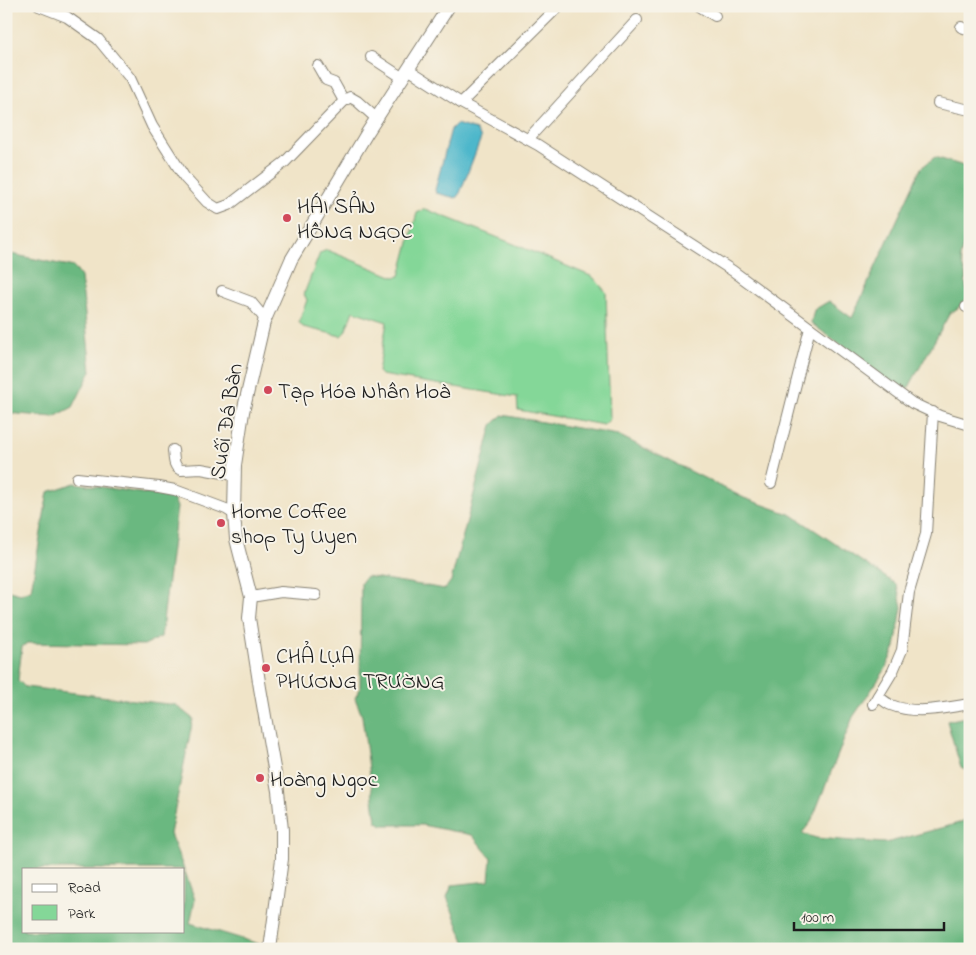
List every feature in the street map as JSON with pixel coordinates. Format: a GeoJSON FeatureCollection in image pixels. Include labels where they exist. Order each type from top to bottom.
{"type":"FeatureCollection","features":[{"type":"Feature","properties":{"kind":"street"},"geometry":{"type":"LineString","coordinates":[[39,6],[67,17],[98,39],[130,78],[152,126],[185,178],[207,202],[218,208],[229,205],[285,162],[350,97],[377,119]]}},
{"type":"Feature","properties":{"kind":"street","name":"Suối Đá Bàn"},"geometry":{"type":"LineString","coordinates":[[270,949],[282,859],[282,830],[278,791],[250,618],[251,597],[236,539],[234,475],[243,412],[265,318],[291,260],[449,6]]}},
{"type":"Feature","properties":{"kind":"street"},"geometry":{"type":"LineString","coordinates":[[461,103],[559,6]]}},
{"type":"Feature","properties":{"kind":"street"},"geometry":{"type":"LineString","coordinates":[[699,6],[715,16]]}},
{"type":"Feature","properties":{"kind":"street"},"geometry":{"type":"LineString","coordinates":[[528,139],[637,20]]}},
{"type":"Feature","properties":{"kind":"street"},"geometry":{"type":"LineString","coordinates":[[371,58],[528,139],[733,271],[912,403],[970,425]]}},
{"type":"Feature","properties":{"kind":"street"},"geometry":{"type":"LineString","coordinates":[[318,66],[326,80],[334,83],[344,101]]}},
{"type":"Feature","properties":{"kind":"street"},"geometry":{"type":"LineString","coordinates":[[938,103],[970,110]]}},
{"type":"Feature","properties":{"kind":"street"},"geometry":{"type":"LineString","coordinates":[[222,291],[251,302],[265,318]]}},
{"type":"Feature","properties":{"kind":"street"},"geometry":{"type":"LineString","coordinates":[[771,484],[810,328]]}},
{"type":"Feature","properties":{"kind":"street"},"geometry":{"type":"LineString","coordinates":[[933,412],[926,534],[908,592],[902,650],[893,671],[875,700],[912,710],[947,708],[970,704]]}},
{"type":"Feature","properties":{"kind":"street"},"geometry":{"type":"LineString","coordinates":[[173,450],[178,469],[201,469],[234,475]]}},
{"type":"Feature","properties":{"kind":"street"},"geometry":{"type":"LineString","coordinates":[[77,478],[176,490],[226,509],[234,514]]}},
{"type":"Feature","properties":{"kind":"street"},"geometry":{"type":"LineString","coordinates":[[251,597],[281,592],[316,595]]}},
{"type":"Feature","properties":{"kind":"green space"},"geometry":{"type":"Polygon","coordinates":[[[935,157],[970,168],[970,229],[965,238],[960,258],[965,274],[967,298],[958,308],[950,313],[909,387],[900,390],[811,323],[814,310],[829,301],[852,318],[921,168],[935,157]]]}},
{"type":"Feature","properties":{"kind":"green space"},"geometry":{"type":"Polygon","coordinates":[[[425,209],[593,277],[606,292],[610,419],[604,425],[518,410],[517,397],[381,375],[378,372],[387,322],[353,311],[345,332],[341,336],[303,327],[299,322],[307,300],[304,294],[320,253],[327,250],[394,277],[400,276],[417,213],[425,209]]]}},
{"type":"Feature","properties":{"kind":"green space"},"geometry":{"type":"Polygon","coordinates":[[[6,253],[74,267],[81,277],[91,371],[73,407],[54,417],[6,413],[6,253]]]}},
{"type":"Feature","properties":{"kind":"green space"},"geometry":{"type":"Polygon","coordinates":[[[502,415],[618,435],[744,498],[792,515],[897,585],[902,607],[895,647],[885,670],[853,717],[811,822],[802,833],[816,838],[886,843],[959,823],[970,817],[970,949],[467,949],[447,897],[452,885],[489,881],[491,858],[472,835],[422,825],[382,825],[376,821],[362,716],[355,698],[360,689],[361,583],[366,576],[445,589],[451,581],[492,425],[502,415]]]}},
{"type":"Feature","properties":{"kind":"green space"},"geometry":{"type":"Polygon","coordinates":[[[75,483],[173,498],[177,507],[161,637],[144,645],[27,643],[22,647],[18,680],[25,687],[176,705],[193,719],[170,834],[184,868],[22,868],[22,932],[185,932],[185,872],[195,900],[190,923],[259,944],[262,949],[6,949],[6,590],[20,594],[31,590],[48,492],[75,483]]]}},
{"type":"Feature","properties":{"kind":"green space"},"geometry":{"type":"Polygon","coordinates":[[[970,716],[970,768],[965,770],[961,768],[947,721],[970,716]]]}},
{"type":"Feature","properties":{"kind":"water"},"geometry":{"type":"Polygon","coordinates":[[[456,124],[476,130],[481,138],[460,193],[456,198],[436,193],[435,190],[451,129],[456,124]]]}},
{"type":"Feature","properties":{"kind":"place","name":"HÁI SẢN HỒNG NGỌC"},"geometry":{"type":"Point","coordinates":[287,218]}},
{"type":"Feature","properties":{"kind":"place","name":"Tạp Hóa Nhân Hoà"},"geometry":{"type":"Point","coordinates":[268,390]}},
{"type":"Feature","properties":{"kind":"place","name":"Home Coffee shop Ty Uyen"},"geometry":{"type":"Point","coordinates":[221,523]}},
{"type":"Feature","properties":{"kind":"place","name":"CHẢ LỤA PHƯƠNG TRƯỜNG"},"geometry":{"type":"Point","coordinates":[266,668]}},
{"type":"Feature","properties":{"kind":"place","name":"Hoàng Ngọc"},"geometry":{"type":"Point","coordinates":[260,778]}}]}
